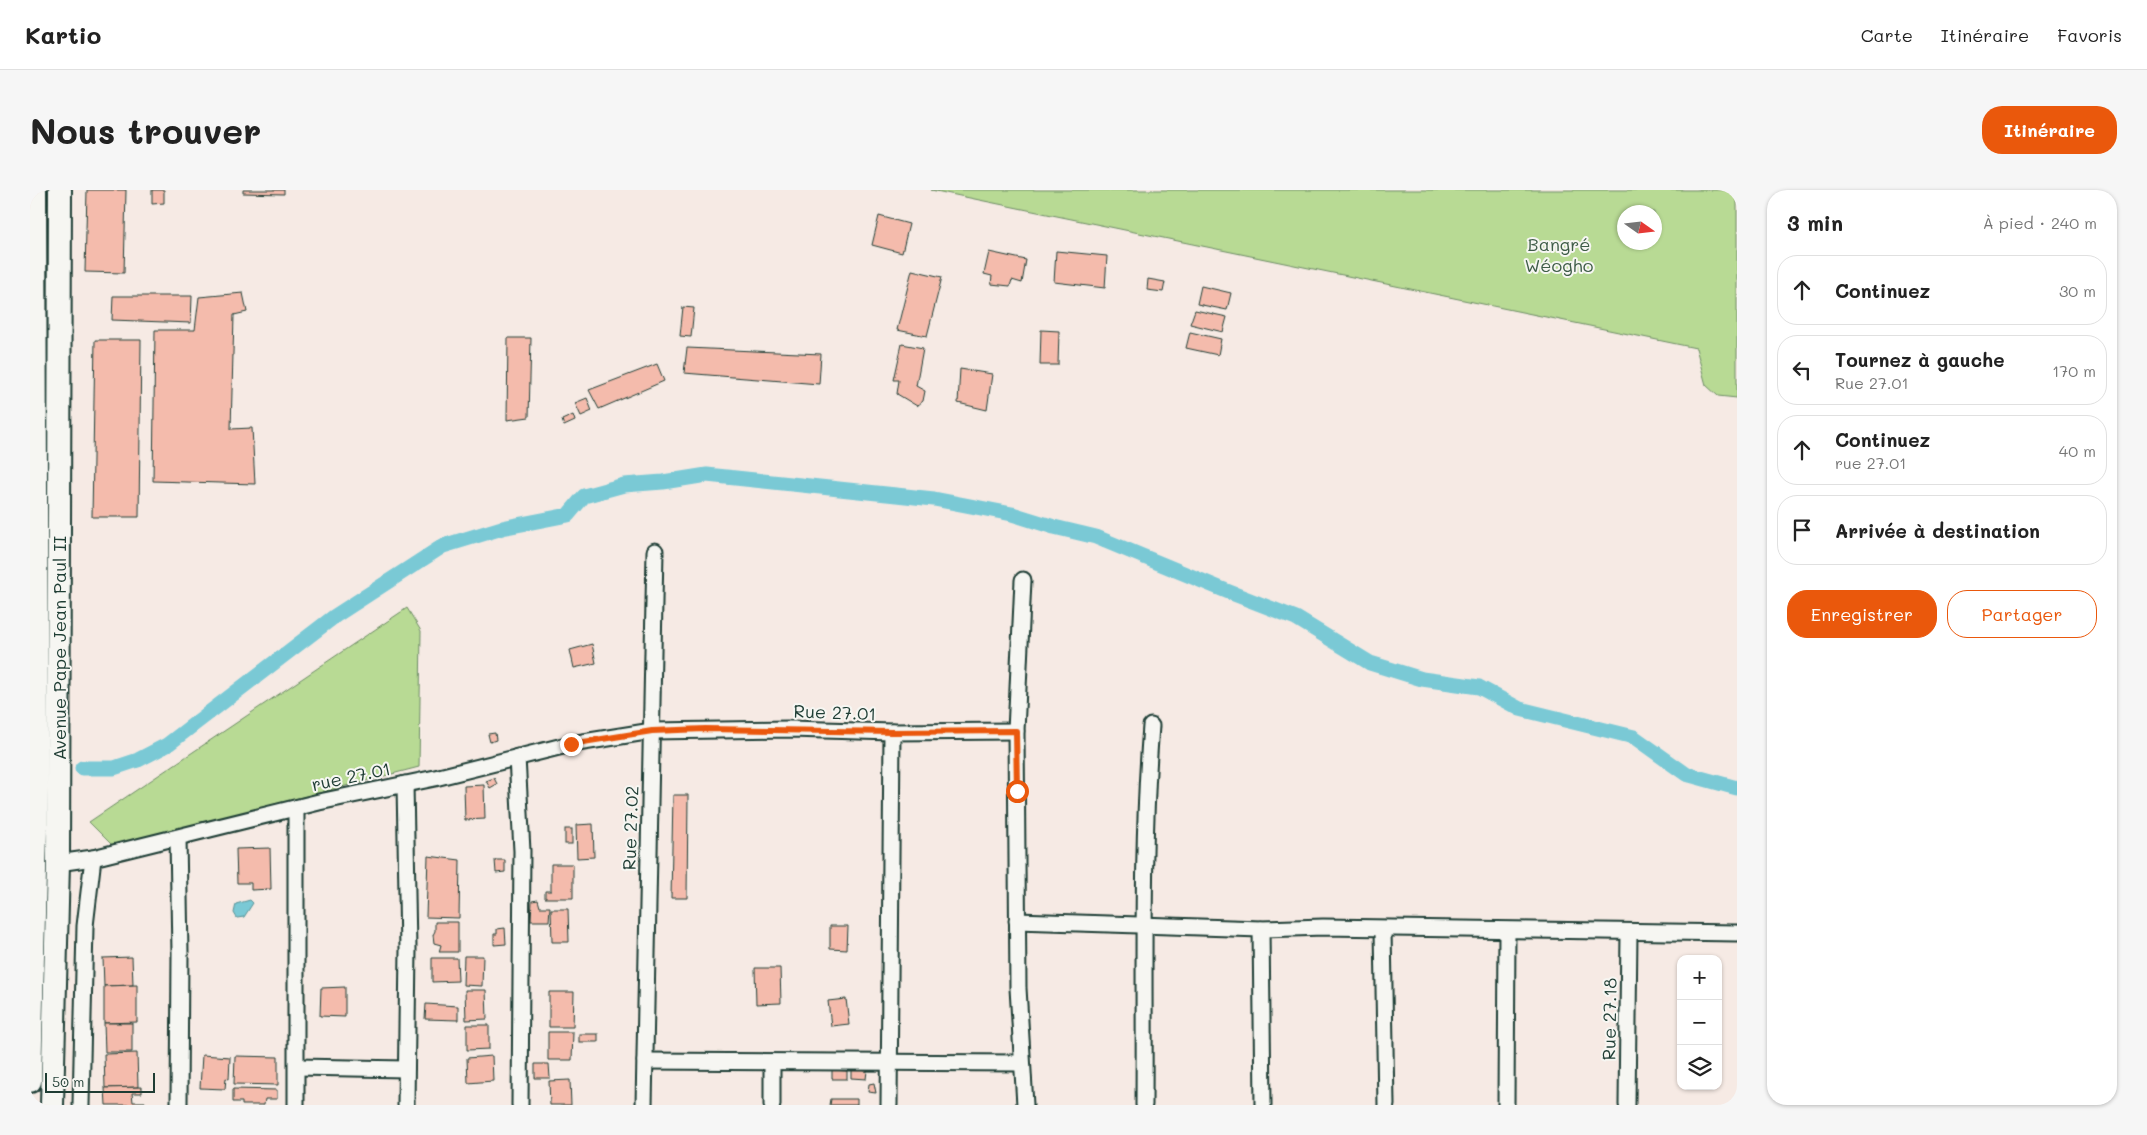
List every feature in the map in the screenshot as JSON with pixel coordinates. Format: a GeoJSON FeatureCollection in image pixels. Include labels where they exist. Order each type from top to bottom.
{"type":"FeatureCollection","features":[{"type":"Feature","properties":{"kind":"highway","name":"Avenue Pape Jean Paul II"},"geometry":{"type":"LineString","coordinates":[[30,1081],[34,792],[35,190]]}},
{"type":"Feature","properties":{"kind":"highway","name":"Avenue Pape Jean Paul II"},"geometry":{"type":"LineString","coordinates":[[52,1105],[58,863],[60,190]]}},
{"type":"Feature","properties":{"kind":"street","name":"Rue 27.02"},"geometry":{"type":"LineString","coordinates":[[644,1105],[645,968],[655,551]]}},
{"type":"Feature","properties":{"kind":"street"},"geometry":{"type":"LineString","coordinates":[[1023,580],[1016,731],[1017,921],[1021,1063],[1025,1105]]}},
{"type":"Feature","properties":{"kind":"street"},"geometry":{"type":"LineString","coordinates":[[1144,1105],[1144,925],[1148,759],[1151,726]]}},
{"type":"Feature","properties":{"kind":"street","name":"Rue 27.01"},"geometry":{"type":"LineString","coordinates":[[652,731],[790,729],[892,732],[1016,731]]}},
{"type":"Feature","properties":{"kind":"street","name":"rue 27.01"},"geometry":{"type":"LineString","coordinates":[[58,863],[93,858],[296,808],[435,778],[589,740],[652,731]]}},
{"type":"Feature","properties":{"kind":"street"},"geometry":{"type":"LineString","coordinates":[[889,1105],[892,732]]}},
{"type":"Feature","properties":{"kind":"street"},"geometry":{"type":"LineString","coordinates":[[517,758],[522,851],[520,1105]]}},
{"type":"Feature","properties":{"kind":"street"},"geometry":{"type":"LineString","coordinates":[[405,784],[408,949],[406,1105]]}},
{"type":"Feature","properties":{"kind":"street"},"geometry":{"type":"LineString","coordinates":[[296,808],[296,1105]]}},
{"type":"Feature","properties":{"kind":"street"},"geometry":{"type":"LineString","coordinates":[[178,838],[180,953],[179,1105]]}},
{"type":"Feature","properties":{"kind":"street"},"geometry":{"type":"LineString","coordinates":[[81,1105],[85,926],[93,858]]}},
{"type":"Feature","properties":{"kind":"street"},"geometry":{"type":"LineString","coordinates":[[1017,921],[1261,929],[1323,928],[1737,934]]}},
{"type":"Feature","properties":{"kind":"street"},"geometry":{"type":"LineString","coordinates":[[1261,929],[1263,1105]]}},
{"type":"Feature","properties":{"kind":"street"},"geometry":{"type":"LineString","coordinates":[[1383,930],[1386,1105]]}},
{"type":"Feature","properties":{"kind":"street"},"geometry":{"type":"LineString","coordinates":[[1506,1105],[1508,931]]}},
{"type":"Feature","properties":{"kind":"street","name":"Rue 27.18"},"geometry":{"type":"LineString","coordinates":[[1627,1105],[1628,933]]}},
{"type":"Feature","properties":{"kind":"street"},"geometry":{"type":"LineString","coordinates":[[645,1061],[1021,1063]]}},
{"type":"Feature","properties":{"kind":"street"},"geometry":{"type":"LineString","coordinates":[[772,1062],[772,1105]]}},
{"type":"Feature","properties":{"kind":"street"},"geometry":{"type":"LineString","coordinates":[[296,1067],[406,1069]]}},
{"type":"Feature","properties":{"kind":"green space","name":"Bangré Wéogho"},"geometry":{"type":"Polygon","coordinates":[[[931,190],[1737,190],[1737,398],[1718,396],[1706,385],[1696,348],[931,190]]]}},
{"type":"Feature","properties":{"kind":"green space"},"geometry":{"type":"Polygon","coordinates":[[[407,608],[421,631],[419,767],[113,846],[89,822],[407,608]]]}},
{"type":"Feature","properties":{"kind":"water"},"geometry":{"type":"Polygon","coordinates":[[[250,900],[253,903],[244,917],[237,918],[234,913],[236,904],[250,900]]]}},
{"type":"Feature","properties":{"kind":"building"},"geometry":{"type":"Polygon","coordinates":[[[87,190],[126,190],[124,273],[85,272],[87,190]]]}},
{"type":"Feature","properties":{"kind":"building"},"geometry":{"type":"Polygon","coordinates":[[[152,190],[164,190],[164,203],[152,204],[152,190]]]}},
{"type":"Feature","properties":{"kind":"building"},"geometry":{"type":"Polygon","coordinates":[[[243,190],[284,190],[284,194],[243,193],[243,190]]]}},
{"type":"Feature","properties":{"kind":"building"},"geometry":{"type":"Polygon","coordinates":[[[879,216],[909,224],[902,253],[872,245],[879,216]]]}},
{"type":"Feature","properties":{"kind":"building"},"geometry":{"type":"Polygon","coordinates":[[[1056,251],[1107,256],[1105,288],[1054,282],[1056,251]]]}},
{"type":"Feature","properties":{"kind":"building"},"geometry":{"type":"Polygon","coordinates":[[[989,252],[1026,260],[1022,283],[1012,280],[1010,286],[991,284],[992,276],[984,274],[989,252]]]}},
{"type":"Feature","properties":{"kind":"building"},"geometry":{"type":"Polygon","coordinates":[[[912,270],[942,277],[927,336],[897,330],[912,270]]]}},
{"type":"Feature","properties":{"kind":"building"},"geometry":{"type":"Polygon","coordinates":[[[1148,279],[1165,282],[1163,292],[1147,290],[1148,279]]]}},
{"type":"Feature","properties":{"kind":"building"},"geometry":{"type":"Polygon","coordinates":[[[1201,286],[1231,293],[1227,310],[1197,304],[1201,286]]]}},
{"type":"Feature","properties":{"kind":"building"},"geometry":{"type":"Polygon","coordinates":[[[243,293],[247,312],[234,315],[231,429],[252,428],[255,484],[153,481],[155,330],[195,330],[199,297],[243,293]]]}},
{"type":"Feature","properties":{"kind":"building"},"geometry":{"type":"Polygon","coordinates":[[[113,296],[192,296],[191,323],[112,320],[113,296]]]}},
{"type":"Feature","properties":{"kind":"building"},"geometry":{"type":"Polygon","coordinates":[[[683,307],[694,308],[691,337],[680,336],[683,307]]]}},
{"type":"Feature","properties":{"kind":"building"},"geometry":{"type":"Polygon","coordinates":[[[1195,310],[1227,317],[1223,332],[1190,324],[1195,310]]]}},
{"type":"Feature","properties":{"kind":"building"},"geometry":{"type":"Polygon","coordinates":[[[1041,330],[1059,331],[1058,365],[1040,365],[1041,330]]]}},
{"type":"Feature","properties":{"kind":"building"},"geometry":{"type":"Polygon","coordinates":[[[1190,332],[1221,339],[1218,355],[1186,348],[1190,332]]]}},
{"type":"Feature","properties":{"kind":"building"},"geometry":{"type":"Polygon","coordinates":[[[508,338],[531,338],[529,417],[507,420],[508,338]]]}},
{"type":"Feature","properties":{"kind":"building"},"geometry":{"type":"Polygon","coordinates":[[[95,340],[141,340],[139,517],[92,517],[95,340]]]}},
{"type":"Feature","properties":{"kind":"building"},"geometry":{"type":"Polygon","coordinates":[[[902,344],[923,348],[916,386],[925,391],[923,401],[917,406],[897,394],[899,380],[894,380],[902,344]]]}},
{"type":"Feature","properties":{"kind":"building"},"geometry":{"type":"Polygon","coordinates":[[[687,348],[821,354],[819,384],[684,373],[687,348]]]}},
{"type":"Feature","properties":{"kind":"building"},"geometry":{"type":"Polygon","coordinates":[[[657,364],[664,381],[599,409],[589,390],[657,364]]]}},
{"type":"Feature","properties":{"kind":"building"},"geometry":{"type":"Polygon","coordinates":[[[960,369],[992,374],[987,410],[958,403],[960,369]]]}},
{"type":"Feature","properties":{"kind":"building"},"geometry":{"type":"Polygon","coordinates":[[[587,398],[592,411],[581,416],[575,403],[587,398]]]}},
{"type":"Feature","properties":{"kind":"building"},"geometry":{"type":"Polygon","coordinates":[[[573,415],[575,421],[564,426],[562,420],[573,415]]]}},
{"type":"Feature","properties":{"kind":"building"},"geometry":{"type":"Polygon","coordinates":[[[592,644],[596,663],[574,668],[570,650],[592,644]]]}},
{"type":"Feature","properties":{"kind":"building"},"geometry":{"type":"Polygon","coordinates":[[[495,733],[496,740],[490,742],[488,734],[495,733]]]}},
{"type":"Feature","properties":{"kind":"building"},"geometry":{"type":"Polygon","coordinates":[[[494,778],[497,784],[490,788],[486,781],[494,778]]]}},
{"type":"Feature","properties":{"kind":"building"},"geometry":{"type":"Polygon","coordinates":[[[484,785],[485,819],[465,820],[464,786],[484,785]]]}},
{"type":"Feature","properties":{"kind":"building"},"geometry":{"type":"Polygon","coordinates":[[[673,795],[688,795],[687,898],[671,898],[673,795]]]}},
{"type":"Feature","properties":{"kind":"building"},"geometry":{"type":"Polygon","coordinates":[[[593,824],[594,857],[577,858],[576,825],[593,824]]]}},
{"type":"Feature","properties":{"kind":"building"},"geometry":{"type":"Polygon","coordinates":[[[565,829],[572,829],[572,844],[565,844],[565,829]]]}},
{"type":"Feature","properties":{"kind":"building"},"geometry":{"type":"Polygon","coordinates":[[[270,848],[271,889],[251,890],[251,883],[237,883],[236,849],[270,848]]]}},
{"type":"Feature","properties":{"kind":"building"},"geometry":{"type":"Polygon","coordinates":[[[428,856],[460,860],[459,918],[426,917],[428,856]]]}},
{"type":"Feature","properties":{"kind":"building"},"geometry":{"type":"Polygon","coordinates":[[[495,860],[505,860],[505,872],[496,873],[495,860]]]}},
{"type":"Feature","properties":{"kind":"building"},"geometry":{"type":"Polygon","coordinates":[[[551,864],[573,864],[573,898],[545,898],[545,891],[551,891],[551,864]]]}},
{"type":"Feature","properties":{"kind":"building"},"geometry":{"type":"Polygon","coordinates":[[[538,900],[540,907],[550,907],[549,921],[531,921],[532,901],[538,900]]]}},
{"type":"Feature","properties":{"kind":"building"},"geometry":{"type":"Polygon","coordinates":[[[551,909],[568,909],[569,942],[552,942],[551,909]]]}},
{"type":"Feature","properties":{"kind":"building"},"geometry":{"type":"Polygon","coordinates":[[[435,922],[458,922],[458,952],[439,952],[441,945],[434,943],[435,922]]]}},
{"type":"Feature","properties":{"kind":"building"},"geometry":{"type":"Polygon","coordinates":[[[830,926],[848,926],[847,950],[830,949],[830,926]]]}},
{"type":"Feature","properties":{"kind":"building"},"geometry":{"type":"Polygon","coordinates":[[[505,928],[506,944],[494,945],[494,934],[497,934],[497,929],[505,928]]]}},
{"type":"Feature","properties":{"kind":"building"},"geometry":{"type":"Polygon","coordinates":[[[464,956],[483,956],[482,986],[463,985],[464,956]]]}},
{"type":"Feature","properties":{"kind":"building"},"geometry":{"type":"Polygon","coordinates":[[[132,957],[133,985],[104,986],[103,958],[132,957]]]}},
{"type":"Feature","properties":{"kind":"building"},"geometry":{"type":"Polygon","coordinates":[[[432,958],[457,958],[458,981],[432,982],[432,958]]]}},
{"type":"Feature","properties":{"kind":"building"},"geometry":{"type":"Polygon","coordinates":[[[755,968],[780,968],[781,1003],[756,1004],[755,968]]]}},
{"type":"Feature","properties":{"kind":"building"},"geometry":{"type":"Polygon","coordinates":[[[137,985],[137,1022],[104,1023],[104,986],[137,985]]]}},
{"type":"Feature","properties":{"kind":"building"},"geometry":{"type":"Polygon","coordinates":[[[345,987],[345,1017],[320,1016],[321,988],[345,987]]]}},
{"type":"Feature","properties":{"kind":"building"},"geometry":{"type":"Polygon","coordinates":[[[465,990],[486,990],[487,1019],[466,1020],[465,990]]]}},
{"type":"Feature","properties":{"kind":"building"},"geometry":{"type":"Polygon","coordinates":[[[549,992],[574,992],[573,1027],[549,1027],[549,992]]]}},
{"type":"Feature","properties":{"kind":"building"},"geometry":{"type":"Polygon","coordinates":[[[846,999],[849,1024],[831,1026],[828,1001],[846,999]]]}},
{"type":"Feature","properties":{"kind":"building"},"geometry":{"type":"Polygon","coordinates":[[[426,1004],[458,1006],[458,1020],[425,1019],[426,1004]]]}},
{"type":"Feature","properties":{"kind":"building"},"geometry":{"type":"Polygon","coordinates":[[[104,1023],[132,1023],[132,1052],[105,1052],[104,1023]]]}},
{"type":"Feature","properties":{"kind":"building"},"geometry":{"type":"Polygon","coordinates":[[[467,1025],[489,1025],[489,1049],[467,1050],[467,1025]]]}},
{"type":"Feature","properties":{"kind":"building"},"geometry":{"type":"Polygon","coordinates":[[[548,1032],[573,1032],[572,1060],[548,1060],[548,1032]]]}},
{"type":"Feature","properties":{"kind":"building"},"geometry":{"type":"Polygon","coordinates":[[[579,1034],[598,1034],[598,1042],[579,1042],[579,1034]]]}},
{"type":"Feature","properties":{"kind":"building"},"geometry":{"type":"Polygon","coordinates":[[[137,1053],[138,1087],[105,1088],[104,1054],[137,1053]]]}},
{"type":"Feature","properties":{"kind":"building"},"geometry":{"type":"Polygon","coordinates":[[[202,1055],[230,1057],[229,1079],[226,1078],[225,1089],[200,1088],[202,1055]]]}},
{"type":"Feature","properties":{"kind":"building"},"geometry":{"type":"Polygon","coordinates":[[[235,1056],[278,1057],[278,1085],[234,1084],[235,1056]]]}},
{"type":"Feature","properties":{"kind":"building"},"geometry":{"type":"Polygon","coordinates":[[[492,1056],[493,1081],[468,1083],[467,1058],[492,1056]]]}},
{"type":"Feature","properties":{"kind":"building"},"geometry":{"type":"Polygon","coordinates":[[[535,1064],[549,1064],[550,1078],[535,1078],[535,1064]]]}},
{"type":"Feature","properties":{"kind":"building"},"geometry":{"type":"Polygon","coordinates":[[[851,1069],[867,1071],[866,1079],[851,1078],[851,1069]]]}},
{"type":"Feature","properties":{"kind":"building"},"geometry":{"type":"Polygon","coordinates":[[[832,1070],[847,1071],[847,1079],[832,1079],[832,1070]]]}},
{"type":"Feature","properties":{"kind":"building"},"geometry":{"type":"Polygon","coordinates":[[[570,1080],[571,1105],[550,1105],[549,1081],[570,1080]]]}},
{"type":"Feature","properties":{"kind":"building"},"geometry":{"type":"Polygon","coordinates":[[[874,1083],[876,1093],[868,1092],[869,1084],[874,1083]]]}},
{"type":"Feature","properties":{"kind":"building"},"geometry":{"type":"Polygon","coordinates":[[[142,1087],[142,1093],[132,1093],[133,1102],[145,1102],[145,1105],[106,1105],[105,1088],[142,1087]]]}},
{"type":"Feature","properties":{"kind":"building"},"geometry":{"type":"Polygon","coordinates":[[[233,1089],[277,1090],[277,1099],[265,1099],[264,1105],[242,1105],[242,1102],[233,1102],[233,1089]]]}},
{"type":"Feature","properties":{"kind":"building"},"geometry":{"type":"Polygon","coordinates":[[[831,1099],[857,1099],[857,1105],[830,1105],[831,1099]]]}},
{"type":"Feature","properties":{"kind":"waterway"},"geometry":{"type":"LineString","coordinates":[[82,768],[114,768],[138,760],[167,745],[335,616],[443,546],[502,528],[568,515],[584,496],[624,485],[663,482],[707,475],[934,499],[1012,514],[1096,537],[1296,618],[1370,663],[1422,679],[1479,687],[1520,709],[1634,737],[1686,774],[1737,788]]}},
{"type":"Feature","properties":{"kind":"route"},"geometry":{"type":"LineString","coordinates":[[571,744],[652,731],[705,729],[892,732],[1016,731],[1017,791]]}}]}
